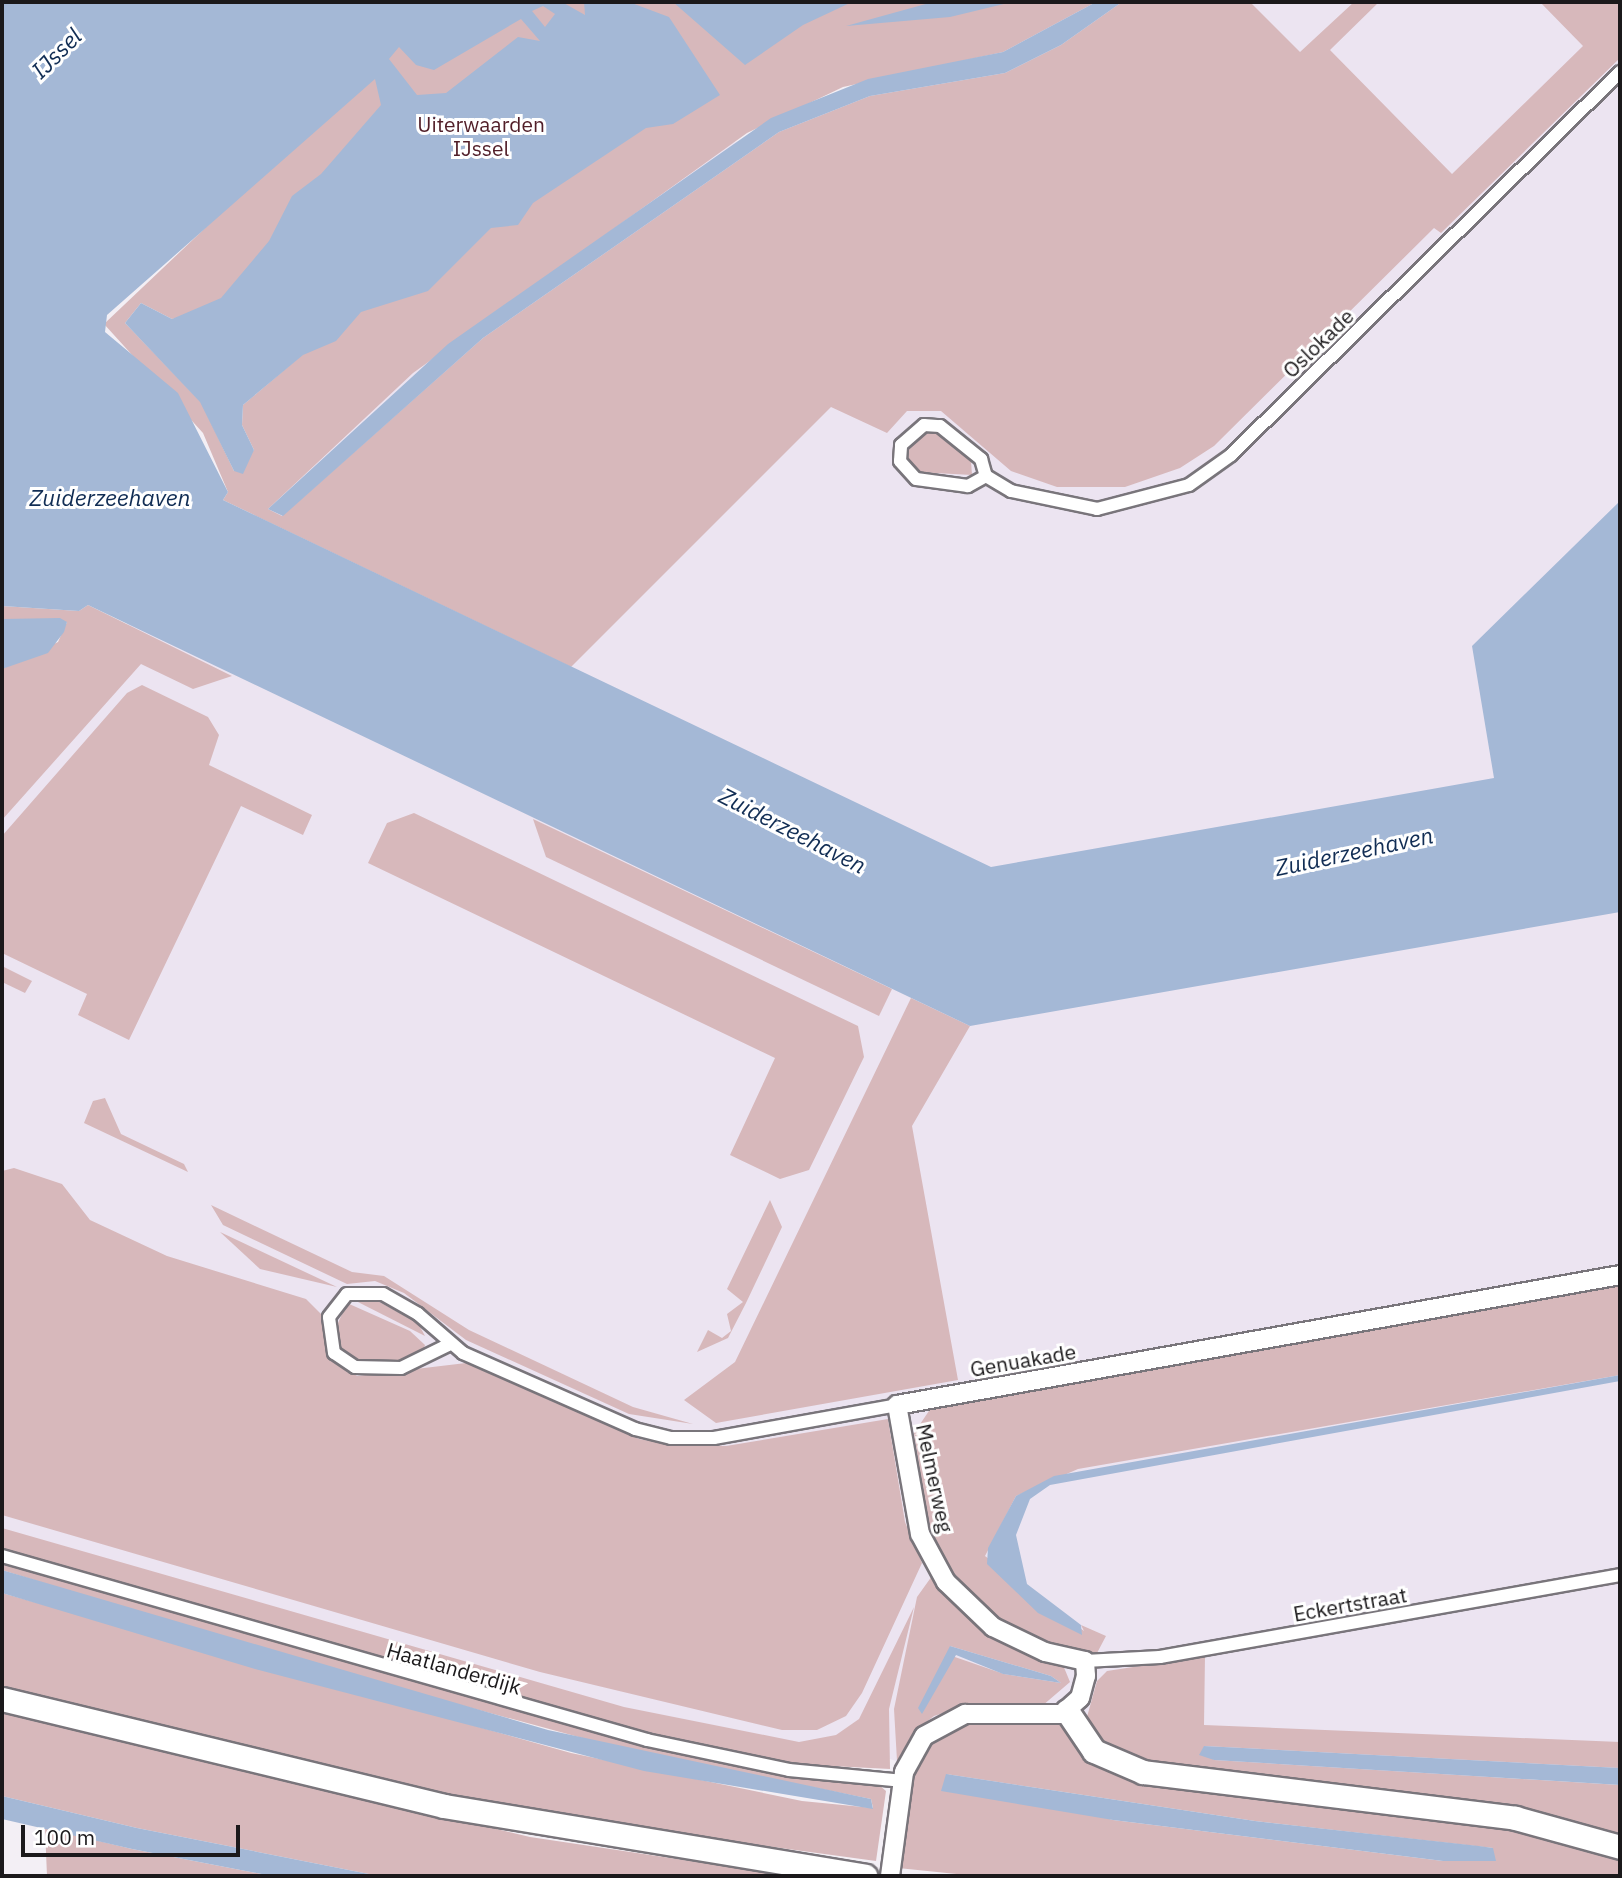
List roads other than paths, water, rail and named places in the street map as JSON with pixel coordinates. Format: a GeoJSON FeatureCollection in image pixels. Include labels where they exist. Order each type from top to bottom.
{"type":"FeatureCollection","features":[{"type":"Feature","properties":{"kind":"highway"},"geometry":{"type":"LineString","coordinates":[[2,1699],[444,1806],[863,1876]]}},
{"type":"Feature","properties":{"kind":"highway"},"geometry":{"type":"LineString","coordinates":[[1067,1711],[1094,1751],[1143,1772],[1515,1818],[1620,1847]]}},
{"type":"Feature","properties":{"kind":"street","name":"Oslokade"},"geometry":{"type":"LineString","coordinates":[[986,476],[968,486],[916,479],[900,461],[901,445],[924,425],[940,426],[981,459],[986,476],[1011,491],[1097,509],[1189,485],[1231,455],[1620,72]]}},
{"type":"Feature","properties":{"kind":"street","name":"Genuakade"},"geometry":{"type":"LineString","coordinates":[[448,1345],[420,1364],[368,1370],[334,1353],[328,1324],[340,1299],[371,1290],[418,1314],[448,1345],[635,1429],[671,1438],[714,1438],[1620,1275]]}},
{"type":"Feature","properties":{"kind":"street","name":"Melmerweg"},"geometry":{"type":"LineString","coordinates":[[897,1405],[920,1534],[946,1582],[993,1627],[1045,1652],[1085,1661]]}},
{"type":"Feature","properties":{"kind":"street","name":"Haatlanderdijk"},"geometry":{"type":"LineString","coordinates":[[2,1556],[647,1740],[775,1768],[902,1781]]}},
{"type":"Feature","properties":{"kind":"street","name":"Eckertstraat"},"geometry":{"type":"LineString","coordinates":[[1085,1661],[1160,1657],[1620,1575]]}},
{"type":"Feature","properties":{"kind":"street"},"geometry":{"type":"LineString","coordinates":[[890,1876],[902,1781],[916,1746],[947,1720],[974,1713],[1067,1711],[1083,1692],[1085,1661]]}},
{"type":"Feature","properties":{"kind":"water","name":"Zuiderzeehaven"},"geometry":{"type":"Polygon","coordinates":[[[2,2],[562,2],[585,15],[584,2],[629,2],[669,17],[720,95],[673,124],[646,128],[533,203],[518,225],[491,228],[428,291],[361,312],[336,341],[303,355],[243,405],[242,425],[254,450],[243,474],[234,471],[200,402],[125,323],[141,303],[172,319],[221,298],[269,241],[292,196],[321,174],[381,105],[375,79],[107,315],[105,332],[178,393],[228,492],[223,500],[991,867],[1494,778],[1472,646],[1620,501],[1620,912],[970,1026],[88,605],[79,611],[2,606],[2,2]],[[543,6],[532,11],[545,27],[555,14],[543,6]],[[521,19],[434,70],[416,65],[399,47],[389,59],[417,95],[446,93],[518,37],[540,41],[521,19]]]}},
{"type":"Feature","properties":{"kind":"water"},"geometry":{"type":"Polygon","coordinates":[[[673,2],[852,2],[803,25],[745,65],[673,2]]]}},
{"type":"Feature","properties":{"kind":"water"},"geometry":{"type":"Polygon","coordinates":[[[933,2],[1012,2],[950,17],[846,26],[933,2]]]}},
{"type":"Feature","properties":{"kind":"water"},"geometry":{"type":"Polygon","coordinates":[[[1096,2],[1122,2],[1061,45],[1005,73],[870,96],[779,132],[483,338],[283,516],[268,509],[448,344],[771,118],[868,79],[1003,52],[1096,2]]]}},
{"type":"Feature","properties":{"kind":"water"},"geometry":{"type":"Polygon","coordinates":[[[60,618],[67,622],[64,632],[48,653],[2,669],[2,619],[60,618]]]}},
{"type":"Feature","properties":{"kind":"water"},"geometry":{"type":"Polygon","coordinates":[[[1620,1375],[1620,1381],[1050,1485],[1030,1499],[1016,1535],[1027,1584],[1081,1625],[1082,1635],[1038,1613],[987,1564],[988,1548],[1016,1496],[1054,1476],[1620,1375]]]}},
{"type":"Feature","properties":{"kind":"water"},"geometry":{"type":"Polygon","coordinates":[[[2,1570],[548,1730],[871,1799],[873,1809],[644,1771],[255,1669],[2,1593],[2,1570]]]}},
{"type":"Feature","properties":{"kind":"water"},"geometry":{"type":"Polygon","coordinates":[[[950,1646],[1051,1676],[1061,1683],[1003,1674],[956,1655],[922,1714],[918,1708],[950,1646]]]}},
{"type":"Feature","properties":{"kind":"water"},"geometry":{"type":"Polygon","coordinates":[[[1204,1746],[1620,1768],[1620,1785],[1214,1760],[1199,1755],[1204,1746]]]}},
{"type":"Feature","properties":{"kind":"water"},"geometry":{"type":"Polygon","coordinates":[[[946,1774],[1255,1821],[1493,1848],[1496,1861],[1443,1861],[1113,1820],[941,1791],[946,1774]]]}},
{"type":"Feature","properties":{"kind":"water"},"geometry":{"type":"Polygon","coordinates":[[[2,1796],[137,1828],[379,1876],[272,1876],[132,1849],[2,1819],[2,1796]]]}},
{"type":"Feature","properties":{"kind":"water label","name":"IJssel"},"geometry":{"type":"Point","coordinates":[56,53]}},
{"type":"Feature","properties":{"kind":"park label","name":"Uiterwaarden IJssel"},"geometry":{"type":"Point","coordinates":[481,136]}}]}
